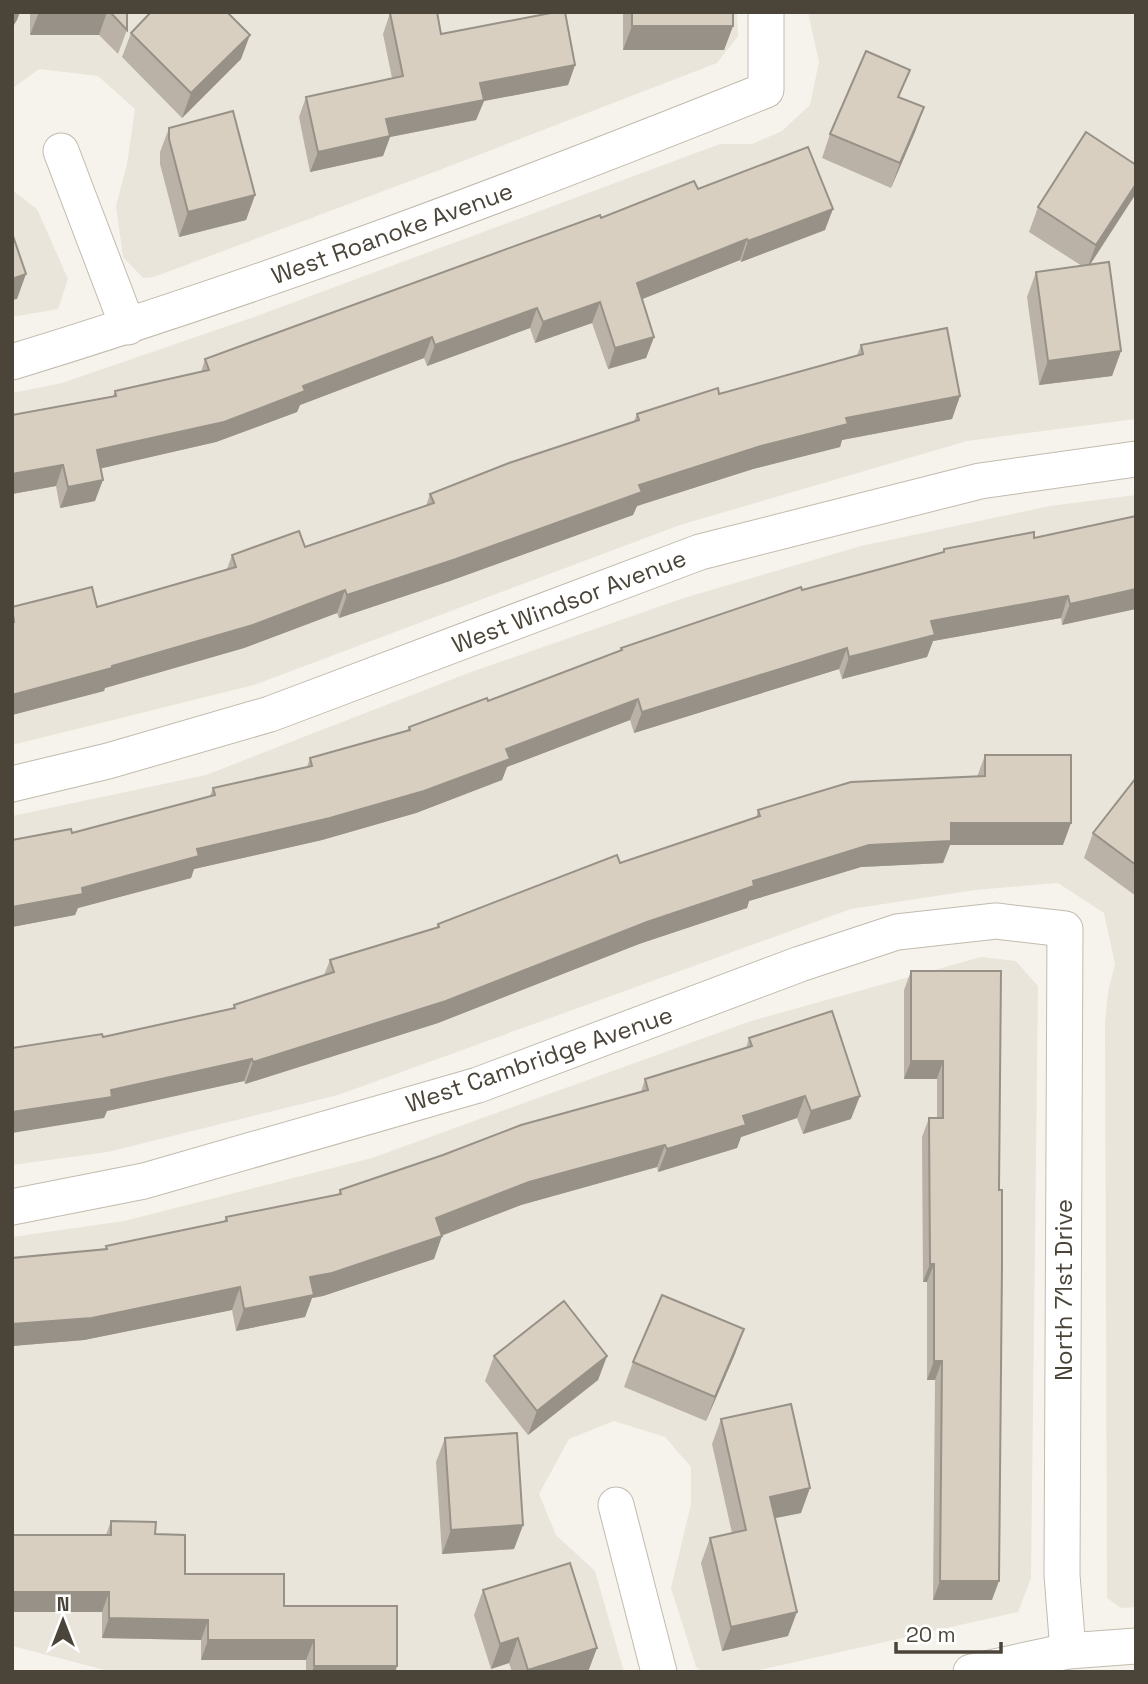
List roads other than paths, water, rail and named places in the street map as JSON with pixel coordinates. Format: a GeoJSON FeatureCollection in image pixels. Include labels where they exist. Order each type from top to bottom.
{"type":"FeatureCollection","features":[{"type":"Feature","properties":{"kind":"street","name":"West Roanoke Avenue"},"geometry":{"type":"LineString","coordinates":[[12,362],[128,327],[557,173],[766,90],[766,12]]}},
{"type":"Feature","properties":{"kind":"street"},"geometry":{"type":"LineString","coordinates":[[61,150],[128,327]]}},
{"type":"Feature","properties":{"kind":"street","name":"West Windsor Avenue"},"geometry":{"type":"LineString","coordinates":[[12,785],[108,761],[270,713],[700,552],[980,481],[1136,459]]}},
{"type":"Feature","properties":{"kind":"street","name":"West Cambridge Avenue"},"geometry":{"type":"LineString","coordinates":[[12,1207],[144,1181],[478,1085],[800,964],[897,932],[996,921],[1065,929]]}},
{"type":"Feature","properties":{"kind":"street","name":"North 71st Drive"},"geometry":{"type":"LineString","coordinates":[[1065,929],[1062,1575],[1068,1651]]}},
{"type":"Feature","properties":{"kind":"street"},"geometry":{"type":"LineString","coordinates":[[616,1505],[659,1672]]}},
{"type":"Feature","properties":{"kind":"street"},"geometry":{"type":"LineString","coordinates":[[971,1672],[1068,1651],[1136,1646]]}}]}
